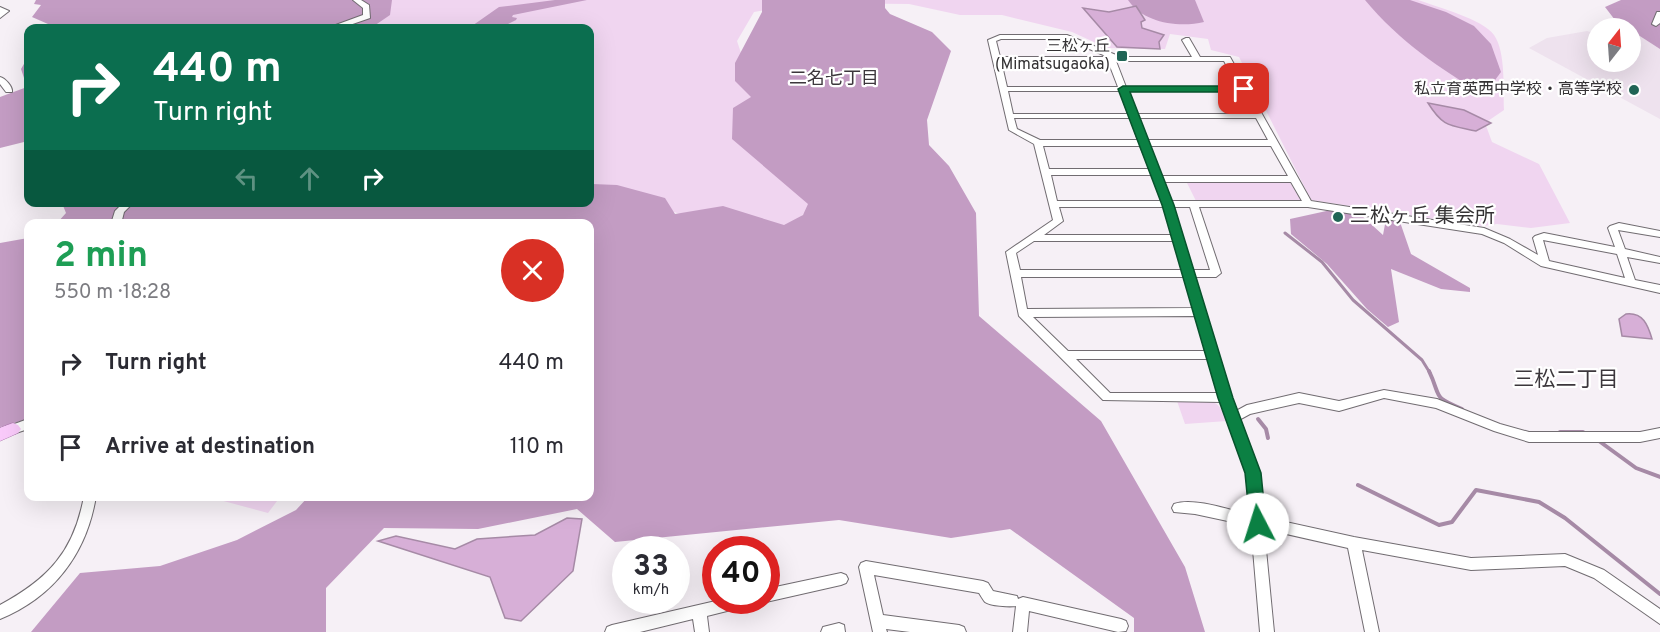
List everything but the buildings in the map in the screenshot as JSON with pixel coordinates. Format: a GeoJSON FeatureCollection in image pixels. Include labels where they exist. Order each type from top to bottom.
{"type":"FeatureCollection","features":[{"type":"Feature","properties":{"kind":"street"},"geometry":{"type":"LineString","coordinates":[[346,24],[367,16],[366,7],[357,0]]}},
{"type":"Feature","properties":{"kind":"street"},"geometry":{"type":"LineString","coordinates":[[0,9],[4,11],[0,16]]}},
{"type":"Feature","properties":{"kind":"street"},"geometry":{"type":"LineString","coordinates":[[1656,24],[1660,14]]}},
{"type":"Feature","properties":{"kind":"street"},"geometry":{"type":"LineString","coordinates":[[1116,59],[1067,37],[1000,37],[992,40],[1012,130],[1038,143],[1274,143]]}},
{"type":"Feature","properties":{"kind":"street"},"geometry":{"type":"LineString","coordinates":[[1186,40],[1197,58]]}},
{"type":"Feature","properties":{"kind":"street"},"geometry":{"type":"LineString","coordinates":[[996,59],[1227,58],[1308,204]]}},
{"type":"Feature","properties":{"kind":"street"},"geometry":{"type":"LineString","coordinates":[[1116,59],[1123,89],[1168,205],[1225,398],[1253,473],[1267,632]]}},
{"type":"Feature","properties":{"kind":"street"},"geometry":{"type":"LineString","coordinates":[[0,79],[9,90]]}},
{"type":"Feature","properties":{"kind":"street"},"geometry":{"type":"LineString","coordinates":[[1003,89],[1244,89]]}},
{"type":"Feature","properties":{"kind":"street"},"geometry":{"type":"LineString","coordinates":[[1010,116],[1259,116]]}},
{"type":"Feature","properties":{"kind":"street"},"geometry":{"type":"LineString","coordinates":[[1038,143],[1058,221],[1011,252],[1023,313],[1107,397],[1225,398]]}},
{"type":"Feature","properties":{"kind":"street"},"geometry":{"type":"LineString","coordinates":[[1045,172],[1294,179]]}},
{"type":"Feature","properties":{"kind":"street"},"geometry":{"type":"LineString","coordinates":[[1053,204],[1308,204],[1484,231],[1508,241],[1545,264],[1660,289]]}},
{"type":"Feature","properties":{"kind":"street"},"geometry":{"type":"LineString","coordinates":[[1015,274],[1216,273],[1194,205]]}},
{"type":"Feature","properties":{"kind":"street"},"geometry":{"type":"LineString","coordinates":[[1630,282],[1613,228],[1619,226],[1660,234]]}},
{"type":"Feature","properties":{"kind":"street"},"geometry":{"type":"LineString","coordinates":[[1545,264],[1538,238],[1544,236],[1660,260]]}},
{"type":"Feature","properties":{"kind":"street"},"geometry":{"type":"LineString","coordinates":[[1032,238],[1178,238]]}},
{"type":"Feature","properties":{"kind":"street"},"geometry":{"type":"LineString","coordinates":[[1023,313],[1200,312]]}},
{"type":"Feature","properties":{"kind":"street"},"geometry":{"type":"LineString","coordinates":[[1066,356],[1213,355]]}},
{"type":"Feature","properties":{"kind":"street"},"geometry":{"type":"LineString","coordinates":[[1233,418],[1247,410],[1299,398],[1339,406],[1384,394],[1437,404],[1498,429],[1529,436],[1640,437],[1660,433]]}},
{"type":"Feature","properties":{"kind":"street"},"geometry":{"type":"LineString","coordinates":[[4,432],[24,425]]}},
{"type":"Feature","properties":{"kind":"street"},"geometry":{"type":"LineString","coordinates":[[0,612],[46,584],[63,567],[75,548],[89,501]]}},
{"type":"Feature","properties":{"kind":"street"},"geometry":{"type":"LineString","coordinates":[[1178,507],[1195,508],[1258,524],[1471,564],[1565,560],[1599,574],[1660,617]]}},
{"type":"Feature","properties":{"kind":"street"},"geometry":{"type":"LineString","coordinates":[[1354,543],[1372,632]]}},
{"type":"Feature","properties":{"kind":"street"},"geometry":{"type":"LineString","coordinates":[[958,632],[879,626],[866,567],[982,587],[989,597],[1012,601]]}},
{"type":"Feature","properties":{"kind":"street"},"geometry":{"type":"LineString","coordinates":[[780,593],[841,579]]}},
{"type":"Feature","properties":{"kind":"street"},"geometry":{"type":"LineString","coordinates":[[1020,632],[1023,603],[1121,626]]}},
{"type":"Feature","properties":{"kind":"street"},"geometry":{"type":"LineString","coordinates":[[612,632],[702,610]]}},
{"type":"Feature","properties":{"kind":"street"},"geometry":{"type":"LineString","coordinates":[[699,611],[702,632]]}},
{"type":"Feature","properties":{"kind":"shaded area"},"geometry":{"type":"Polygon","coordinates":[[[36,0],[392,0],[390,15],[377,24],[48,24],[32,17],[41,5],[34,4],[36,0]]]}},
{"type":"Feature","properties":{"kind":"shaded area"},"geometry":{"type":"Polygon","coordinates":[[[369,0],[1418,0],[1470,19],[1494,35],[1502,61],[1504,110],[1485,123],[1492,142],[1539,164],[1570,223],[1531,228],[1497,224],[1482,226],[1311,200],[1239,57],[1211,50],[1208,39],[1170,34],[1165,49],[1107,48],[1072,32],[1002,15],[960,15],[909,4],[803,3],[754,12],[737,41],[752,86],[822,195],[788,230],[689,217],[594,185],[594,24],[348,24],[369,0]]]}},
{"type":"Feature","properties":{"kind":"shaded area"},"geometry":{"type":"Polygon","coordinates":[[[555,0],[587,0],[513,15],[512,17],[517,18],[516,20],[508,24],[475,24],[499,7],[555,0]]]}},
{"type":"Feature","properties":{"kind":"shaded area"},"geometry":{"type":"Polygon","coordinates":[[[762,0],[885,0],[885,8],[890,14],[932,32],[951,51],[927,120],[929,145],[949,166],[976,213],[979,316],[1101,421],[1185,567],[1205,632],[1134,632],[1134,618],[1010,529],[951,538],[839,520],[676,536],[612,536],[612,539],[577,509],[478,529],[384,528],[326,588],[326,632],[31,632],[80,573],[160,566],[237,540],[296,510],[304,501],[594,501],[594,219],[61,219],[66,213],[64,207],[594,207],[594,184],[617,185],[665,198],[675,214],[723,206],[784,225],[803,215],[808,204],[732,139],[733,108],[751,97],[735,81],[735,63],[762,12],[762,0]]]}},
{"type":"Feature","properties":{"kind":"shaded area"},"geometry":{"type":"Polygon","coordinates":[[[1128,0],[1195,0],[1204,22],[1173,24],[1162,22],[1143,14],[1128,0]]]}},
{"type":"Feature","properties":{"kind":"shaded area"},"geometry":{"type":"Polygon","coordinates":[[[1365,0],[1410,0],[1446,12],[1474,26],[1491,44],[1501,72],[1484,95],[1420,53],[1365,0]]]}},
{"type":"Feature","properties":{"kind":"shaded area"},"geometry":{"type":"Polygon","coordinates":[[[1621,0],[1660,0],[1660,49],[1641,37],[1641,18],[1613,18],[1605,7],[1621,0]]]}},
{"type":"Feature","properties":{"kind":"shaded area"},"geometry":{"type":"Polygon","coordinates":[[[1136,6],[1145,20],[1141,22],[1142,28],[1164,35],[1159,42],[1160,49],[1117,47],[1083,8],[1109,12],[1136,6]]]}},
{"type":"Feature","properties":{"kind":"shaded area","name":"私立育英西中学校・高等学校"},"geometry":{"type":"Polygon","coordinates":[[[1660,25],[1660,119],[1529,48],[1547,38],[1587,31],[1587,72],[1641,72],[1641,33],[1660,25]]]}},
{"type":"Feature","properties":{"kind":"shaded area"},"geometry":{"type":"Polygon","coordinates":[[[24,88],[24,142],[0,148],[0,97],[24,88]]]}},
{"type":"Feature","properties":{"kind":"shaded area"},"geometry":{"type":"Polygon","coordinates":[[[1428,103],[1464,110],[1491,123],[1476,131],[1453,126],[1438,117],[1428,103]]]}},
{"type":"Feature","properties":{"kind":"shaded area"},"geometry":{"type":"Polygon","coordinates":[[[1186,181],[1289,181],[1302,202],[1198,205],[1186,181]]]}},
{"type":"Feature","properties":{"kind":"shaded area"},"geometry":{"type":"Polygon","coordinates":[[[1331,210],[1362,216],[1383,235],[1386,219],[1400,222],[1411,254],[1470,288],[1470,292],[1441,289],[1391,269],[1399,322],[1388,327],[1367,309],[1327,264],[1291,234],[1290,219],[1331,210]]]}},
{"type":"Feature","properties":{"kind":"shaded area"},"geometry":{"type":"Polygon","coordinates":[[[24,239],[24,420],[0,427],[0,243],[24,239]]]}},
{"type":"Feature","properties":{"kind":"shaded area"},"geometry":{"type":"Polygon","coordinates":[[[1626,314],[1641,317],[1652,339],[1622,336],[1619,319],[1626,314]]]}},
{"type":"Feature","properties":{"kind":"shaded area"},"geometry":{"type":"Polygon","coordinates":[[[1208,400],[1214,402],[1219,406],[1227,421],[1185,424],[1177,401],[1208,400]]]}},
{"type":"Feature","properties":{"kind":"shaded area"},"geometry":{"type":"Polygon","coordinates":[[[223,501],[277,501],[268,513],[223,501]]]}},
{"type":"Feature","properties":{"kind":"shaded area"},"geometry":{"type":"Polygon","coordinates":[[[567,518],[582,519],[573,571],[521,621],[505,618],[490,577],[378,541],[396,536],[455,549],[477,539],[535,535],[567,518]]]}},
{"type":"Feature","properties":{"kind":"waterway"},"geometry":{"type":"LineString","coordinates":[[1285,233],[1322,262],[1353,300],[1422,360],[1429,372]]}},
{"type":"Feature","properties":{"kind":"waterway"},"geometry":{"type":"LineString","coordinates":[[1429,372],[1441,398],[1462,409]]}},
{"type":"Feature","properties":{"kind":"waterway"},"geometry":{"type":"LineString","coordinates":[[1258,419],[1266,429],[1268,438]]}},
{"type":"Feature","properties":{"kind":"waterway"},"geometry":{"type":"LineString","coordinates":[[1560,432],[1583,432]]}},
{"type":"Feature","properties":{"kind":"waterway"},"geometry":{"type":"LineString","coordinates":[[1599,441],[1636,468],[1660,477]]}},
{"type":"Feature","properties":{"kind":"waterway"},"geometry":{"type":"LineString","coordinates":[[1358,485],[1439,525],[1452,522],[1476,490],[1539,502],[1565,518],[1660,594]]}},
{"type":"Feature","properties":{"kind":"place","name":"三松ヶ丘 (Mimatsugaoka)"},"geometry":{"type":"Point","coordinates":[1122,56]}},
{"type":"Feature","properties":{"kind":"place","name":"私立育英西中学校・高等学校"},"geometry":{"type":"Point","coordinates":[1634,90]}},
{"type":"Feature","properties":{"kind":"place","name":"三松ヶ丘 集会所"},"geometry":{"type":"Point","coordinates":[1338,217]}},
{"type":"Feature","properties":{"kind":"district","name":"二名七丁目"},"geometry":{"type":"Point","coordinates":[834,79]}},
{"type":"Feature","properties":{"kind":"district","name":"三松二丁目"},"geometry":{"type":"Point","coordinates":[1566,380]}},
{"type":"Feature","properties":{"kind":"route"},"geometry":{"type":"LineString","coordinates":[[1244,89],[1123,89],[1168,205],[1225,398],[1253,473],[1258,524]]}}]}
